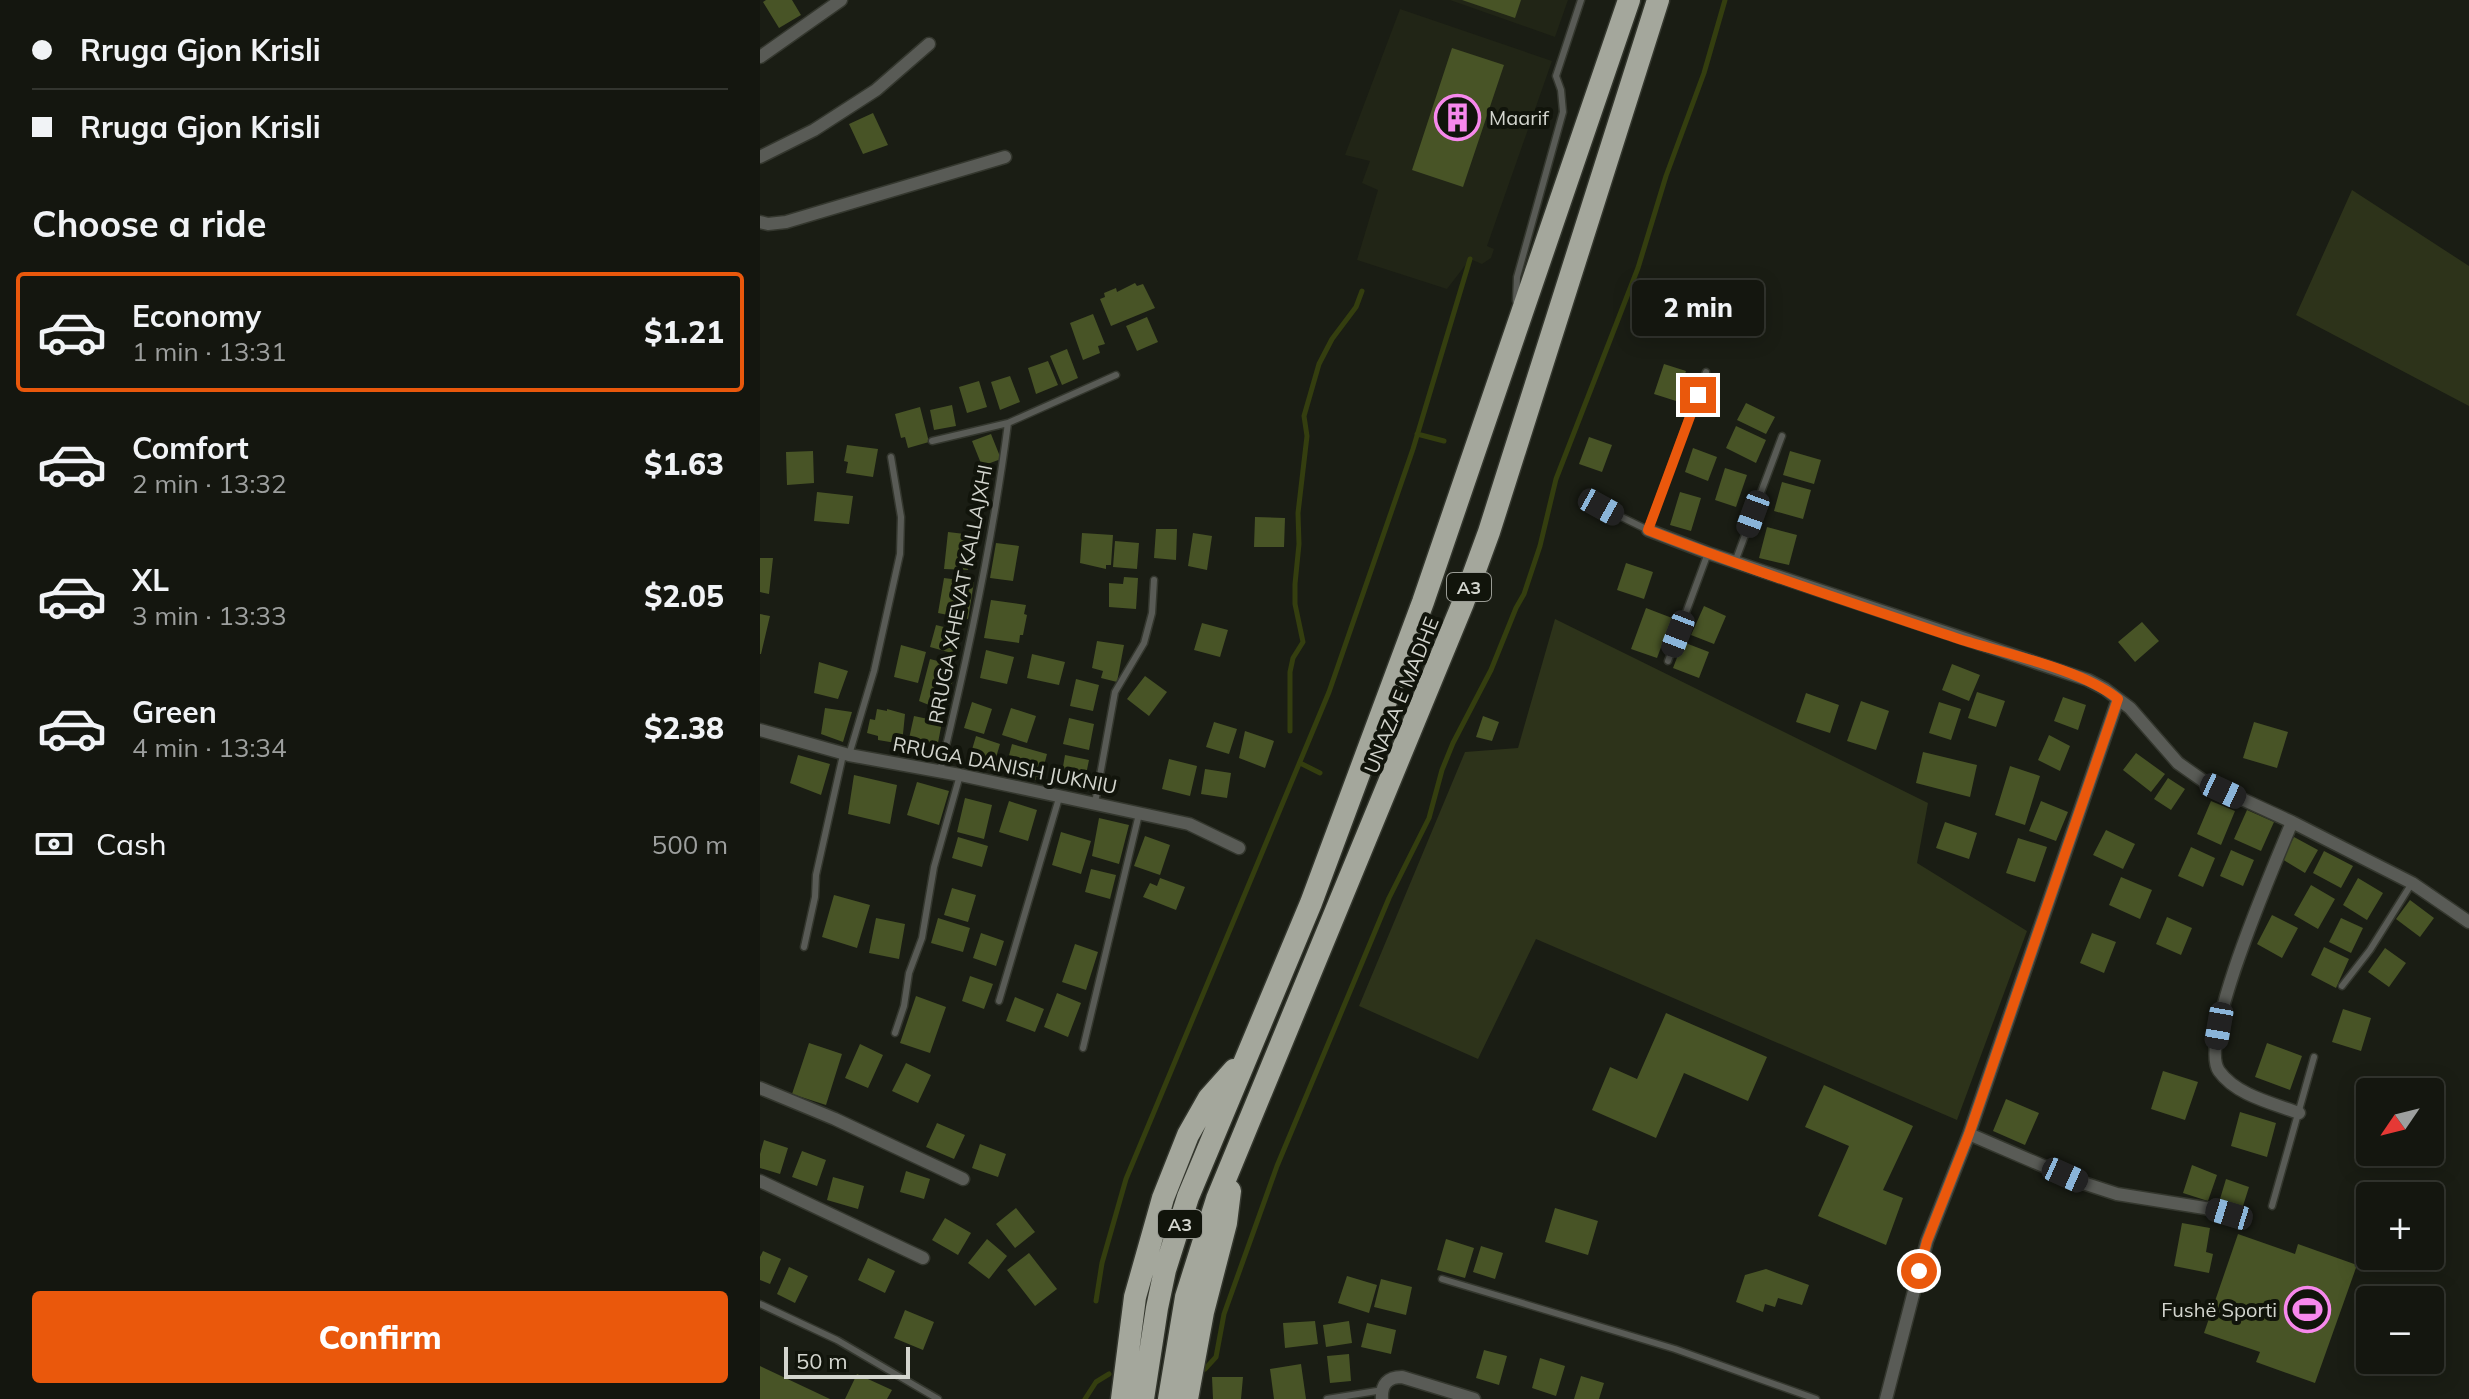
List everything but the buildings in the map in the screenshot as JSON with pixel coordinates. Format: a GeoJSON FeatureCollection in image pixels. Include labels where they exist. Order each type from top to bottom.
{"type":"FeatureCollection","features":[{"type":"Feature","properties":{"kind":"highway","name":"UNAZA E MADHE"},"geometry":{"type":"LineString","coordinates":[[1143,1399],[1150,1343],[1165,1270],[1188,1197],[1311,903],[1449,531],[1629,0]]}},
{"type":"Feature","properties":{"kind":"highway","name":"UNAZA E MADHE"},"geometry":{"type":"LineString","coordinates":[[1169,1399],[1186,1297],[1204,1235],[1469,589],[1658,0]]}},
{"type":"Feature","properties":{"kind":"highway"},"geometry":{"type":"LineString","coordinates":[[1122,1399],[1135,1297],[1163,1198],[1188,1135],[1202,1110],[1245,1057]]}},
{"type":"Feature","properties":{"kind":"highway"},"geometry":{"type":"LineString","coordinates":[[1187,1399],[1203,1312],[1226,1223],[1234,1158]]}},
{"type":"Feature","properties":{"kind":"street"},"geometry":{"type":"LineString","coordinates":[[760,57],[841,0]]}},
{"type":"Feature","properties":{"kind":"street"},"geometry":{"type":"LineString","coordinates":[[760,157],[814,130],[876,90],[929,44]]}},
{"type":"Feature","properties":{"kind":"street"},"geometry":{"type":"LineString","coordinates":[[760,222],[786,222],[1005,157]]}},
{"type":"Feature","properties":{"kind":"street"},"geometry":{"type":"LineString","coordinates":[[1648,530],[1708,553],[2077,676],[2105,689],[2143,720],[2178,763],[2205,782],[2412,883],[2469,922]]}},
{"type":"Feature","properties":{"kind":"street"},"geometry":{"type":"LineString","coordinates":[[1886,1399],[1927,1241],[1969,1134],[2118,699]]}},
{"type":"Feature","properties":{"kind":"street","name":"RRUGA DANISH JUKNIU"},"geometry":{"type":"LineString","coordinates":[[760,730],[846,755],[960,775],[1189,824],[1239,848]]}},
{"type":"Feature","properties":{"kind":"street"},"geometry":{"type":"LineString","coordinates":[[2292,822],[2223,1001],[2214,1051],[2216,1068],[2230,1083],[2245,1093],[2299,1113]]}},
{"type":"Feature","properties":{"kind":"street"},"geometry":{"type":"LineString","coordinates":[[760,1088],[963,1179]]}},
{"type":"Feature","properties":{"kind":"street"},"geometry":{"type":"LineString","coordinates":[[1969,1134],[2083,1183],[2117,1194],[2211,1209],[2241,1218]]}},
{"type":"Feature","properties":{"kind":"street"},"geometry":{"type":"LineString","coordinates":[[760,1181],[923,1258]]}},
{"type":"Feature","properties":{"kind":"street"},"geometry":{"type":"LineString","coordinates":[[1382,1394],[1392,1377],[1402,1377],[1474,1399]]}},
{"type":"Feature","properties":{"kind":"lane"},"geometry":{"type":"LineString","coordinates":[[1513,337],[1517,277],[1563,112],[1556,76],[1581,0]]}},
{"type":"Feature","properties":{"kind":"lane"},"geometry":{"type":"LineString","coordinates":[[1601,507],[1648,530],[1706,372]]}},
{"type":"Feature","properties":{"kind":"lane"},"geometry":{"type":"LineString","coordinates":[[932,441],[1008,423],[1116,375]]}},
{"type":"Feature","properties":{"kind":"lane","name":"RRUGA XHEVAT KALLAJXHI"},"geometry":{"type":"LineString","coordinates":[[940,771],[969,650],[1008,423]]}},
{"type":"Feature","properties":{"kind":"lane"},"geometry":{"type":"LineString","coordinates":[[1735,562],[1782,436]]}},
{"type":"Feature","properties":{"kind":"lane"},"geometry":{"type":"LineString","coordinates":[[804,947],[815,897],[816,875],[846,755],[874,671],[900,554],[901,517],[891,457]]}},
{"type":"Feature","properties":{"kind":"lane"},"geometry":{"type":"LineString","coordinates":[[1668,661],[1708,553]]}},
{"type":"Feature","properties":{"kind":"lane"},"geometry":{"type":"LineString","coordinates":[[1095,803],[1115,692],[1144,643],[1152,613],[1154,580]]}},
{"type":"Feature","properties":{"kind":"lane"},"geometry":{"type":"LineString","coordinates":[[895,1033],[904,1006],[909,973],[922,938],[934,867],[960,775]]}},
{"type":"Feature","properties":{"kind":"lane"},"geometry":{"type":"LineString","coordinates":[[999,1001],[1059,796]]}},
{"type":"Feature","properties":{"kind":"lane"},"geometry":{"type":"LineString","coordinates":[[1083,1048],[1139,813]]}},
{"type":"Feature","properties":{"kind":"lane"},"geometry":{"type":"LineString","coordinates":[[2342,986],[2370,950],[2412,883]]}},
{"type":"Feature","properties":{"kind":"lane"},"geometry":{"type":"LineString","coordinates":[[2272,1206],[2314,1057]]}},
{"type":"Feature","properties":{"kind":"lane"},"geometry":{"type":"LineString","coordinates":[[1442,1279],[1675,1349],[1816,1399]]}},
{"type":"Feature","properties":{"kind":"lane"},"geometry":{"type":"LineString","coordinates":[[760,1304],[837,1340],[938,1399]]}},
{"type":"Feature","properties":{"kind":"lane"},"geometry":{"type":"LineString","coordinates":[[1327,1399],[1382,1394]]}},
{"type":"Feature","properties":{"kind":"shaded area"},"geometry":{"type":"Polygon","coordinates":[[[1450,0],[1568,0],[1555,37],[1450,0]]]}},
{"type":"Feature","properties":{"kind":"shaded area"},"geometry":{"type":"Polygon","coordinates":[[[1400,9],[1552,61],[1487,246],[1494,249],[1491,258],[1482,264],[1470,259],[1447,289],[1357,260],[1378,190],[1362,183],[1370,161],[1345,155],[1400,9]]]}},
{"type":"Feature","properties":{"kind":"shaded area"},"geometry":{"type":"Polygon","coordinates":[[[2352,190],[2469,266],[2469,406],[2296,315],[2352,190]]]}},
{"type":"Feature","properties":{"kind":"shaded area"},"geometry":{"type":"Polygon","coordinates":[[[1555,619],[1928,803],[1917,863],[2027,931],[1957,1120],[1536,939],[1478,1059],[1359,1006],[1465,752],[1518,748],[1555,619]]]}},
{"type":"Feature","properties":{"kind":"waterway"},"geometry":{"type":"LineString","coordinates":[[1205,1369],[1216,1357],[1224,1314],[1277,1166],[1389,898],[1429,818],[1453,743],[1491,670],[1524,594],[1540,546],[1556,479],[1638,268],[1666,176],[1704,73],[1725,0]]}},
{"type":"Feature","properties":{"kind":"waterway"},"geometry":{"type":"LineString","coordinates":[[1096,1301],[1102,1263],[1126,1179],[1329,692],[1413,449],[1470,259]]}},
{"type":"Feature","properties":{"kind":"waterway"},"geometry":{"type":"LineString","coordinates":[[1290,731],[1290,672],[1293,658],[1303,642],[1295,604],[1295,584],[1298,513],[1307,436],[1304,416],[1319,364],[1332,339],[1356,307],[1362,291]]}},
{"type":"Feature","properties":{"kind":"waterway"},"geometry":{"type":"LineString","coordinates":[[1417,434],[1444,441]]}},
{"type":"Feature","properties":{"kind":"waterway"},"geometry":{"type":"LineString","coordinates":[[1300,763],[1320,773]]}},
{"type":"Feature","properties":{"kind":"waterway"},"geometry":{"type":"LineString","coordinates":[[1085,1399],[1096,1382],[1109,1374]]}},
{"type":"Feature","properties":{"kind":"place","name":"Maarif"},"geometry":{"type":"Point","coordinates":[1458,117]}},
{"type":"Feature","properties":{"kind":"place","name":"Fushë Sporti"},"geometry":{"type":"Point","coordinates":[2308,1309]}},
{"type":"Feature","properties":{"kind":"route"},"geometry":{"type":"LineString","coordinates":[[1698,395],[1648,530],[1954,637],[2066,672],[2088,680],[2118,699],[1919,1271]]}}]}
